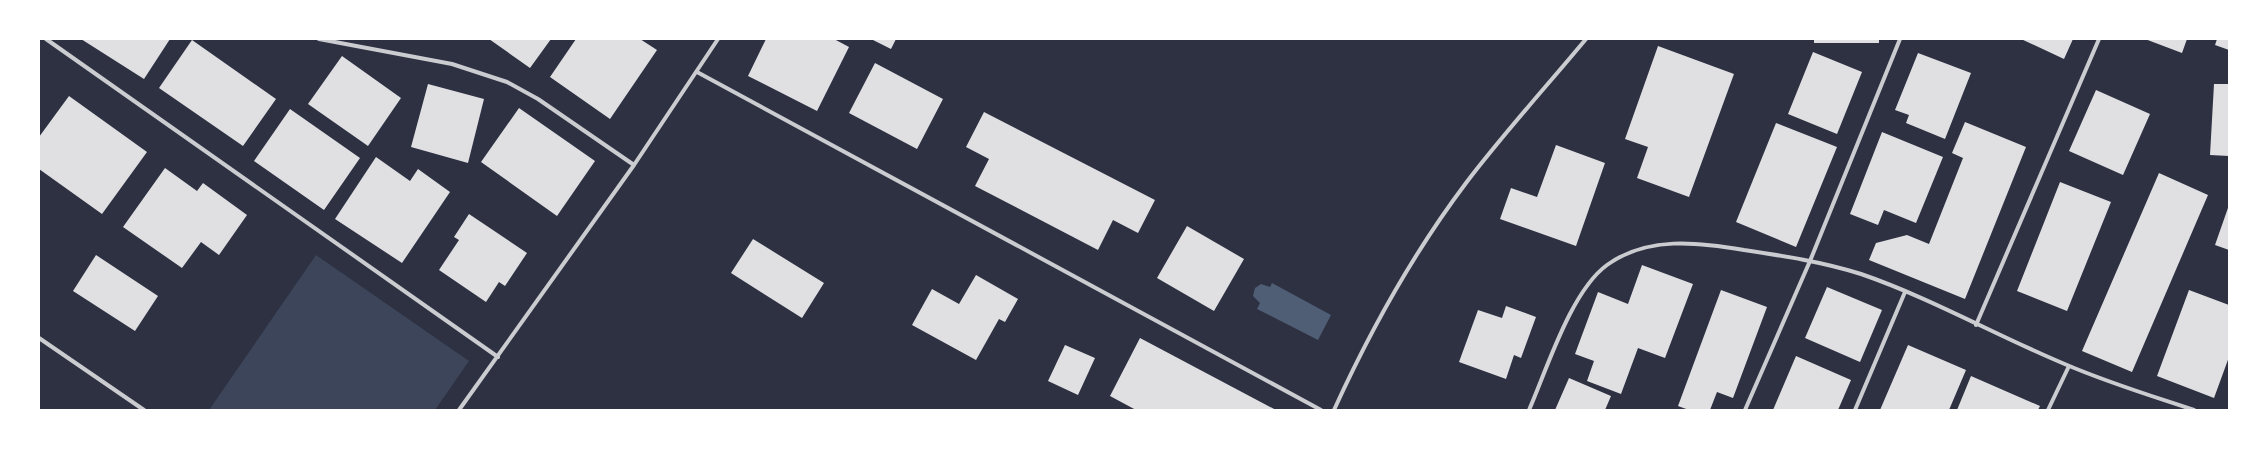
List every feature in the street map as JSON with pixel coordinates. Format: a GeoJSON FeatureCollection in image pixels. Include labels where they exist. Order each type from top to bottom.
{"type":"FeatureCollection","features":[{"type":"Feature","properties":{"kind":"street"},"geometry":{"type":"LineString","coordinates":[[46,39],[498,357]]}},
{"type":"Feature","properties":{"kind":"street"},"geometry":{"type":"LineString","coordinates":[[319,39],[452,64],[507,82],[543,102],[634,165]]}},
{"type":"Feature","properties":{"kind":"street"},"geometry":{"type":"LineString","coordinates":[[459,410],[634,165],[718,39]]}},
{"type":"Feature","properties":{"kind":"street"},"geometry":{"type":"LineString","coordinates":[[1334,410],[1373,330],[1446,212],[1495,147],[1586,39]]}},
{"type":"Feature","properties":{"kind":"street"},"geometry":{"type":"LineString","coordinates":[[1745,410],[1810,261],[1900,39]]}},
{"type":"Feature","properties":{"kind":"street"},"geometry":{"type":"LineString","coordinates":[[1976,325],[2099,39]]}},
{"type":"Feature","properties":{"kind":"street"},"geometry":{"type":"LineString","coordinates":[[697,72],[1321,410]]}},
{"type":"Feature","properties":{"kind":"street"},"geometry":{"type":"LineString","coordinates":[[1529,410],[1575,303],[1595,275],[1620,256],[1650,246],[1686,243],[1720,246],[1810,261],[1861,274],[1905,292],[2069,366],[2194,410]]}},
{"type":"Feature","properties":{"kind":"street"},"geometry":{"type":"LineString","coordinates":[[1855,410],[1905,292]]}},
{"type":"Feature","properties":{"kind":"street"},"geometry":{"type":"LineString","coordinates":[[39,338],[144,410]]}},
{"type":"Feature","properties":{"kind":"street"},"geometry":{"type":"LineString","coordinates":[[2048,410],[2069,366]]}},
{"type":"Feature","properties":{"kind":"shaded area"},"geometry":{"type":"Polygon","coordinates":[[[316,255],[469,361],[435,410],[209,410],[316,255]]]}},
{"type":"Feature","properties":{"kind":"shaded area"},"geometry":{"type":"Polygon","coordinates":[[[1272,283],[1331,315],[1318,340],[1257,309],[1260,303],[1253,296],[1255,288],[1261,284],[1270,287],[1272,283]]]}},
{"type":"Feature","properties":{"kind":"building"},"geometry":{"type":"Polygon","coordinates":[[[81,39],[170,39],[144,79],[81,39]]]}},
{"type":"Feature","properties":{"kind":"building"},"geometry":{"type":"Polygon","coordinates":[[[489,39],[551,39],[530,68],[489,39]]]}},
{"type":"Feature","properties":{"kind":"building"},"geometry":{"type":"Polygon","coordinates":[[[576,39],[640,39],[657,50],[610,119],[550,77],[576,39]]]}},
{"type":"Feature","properties":{"kind":"building"},"geometry":{"type":"Polygon","coordinates":[[[766,39],[834,39],[849,47],[817,111],[748,76],[766,39]]]}},
{"type":"Feature","properties":{"kind":"building"},"geometry":{"type":"Polygon","coordinates":[[[871,39],[896,39],[891,49],[871,39]]]}},
{"type":"Feature","properties":{"kind":"building"},"geometry":{"type":"Polygon","coordinates":[[[1814,39],[1879,39],[1879,43],[1814,43],[1814,39]]]}},
{"type":"Feature","properties":{"kind":"building"},"geometry":{"type":"Polygon","coordinates":[[[2021,39],[2073,39],[2064,59],[2021,39]]]}},
{"type":"Feature","properties":{"kind":"building"},"geometry":{"type":"Polygon","coordinates":[[[2145,39],[2187,39],[2182,53],[2145,39]]]}},
{"type":"Feature","properties":{"kind":"building"},"geometry":{"type":"Polygon","coordinates":[[[2217,39],[2229,39],[2229,50],[2215,45],[2217,39]]]}},
{"type":"Feature","properties":{"kind":"building"},"geometry":{"type":"Polygon","coordinates":[[[192,40],[276,99],[243,146],[159,88],[192,40]]]}},
{"type":"Feature","properties":{"kind":"building"},"geometry":{"type":"Polygon","coordinates":[[[1658,46],[1734,74],[1689,197],[1637,178],[1648,147],[1625,139],[1658,46]]]}},
{"type":"Feature","properties":{"kind":"building"},"geometry":{"type":"Polygon","coordinates":[[[1813,52],[1862,72],[1837,134],[1788,114],[1813,52]]]}},
{"type":"Feature","properties":{"kind":"building"},"geometry":{"type":"Polygon","coordinates":[[[1918,53],[1971,73],[1945,139],[1906,123],[1909,115],[1895,110],[1918,53]]]}},
{"type":"Feature","properties":{"kind":"building"},"geometry":{"type":"Polygon","coordinates":[[[342,56],[401,98],[368,146],[308,104],[342,56]]]}},
{"type":"Feature","properties":{"kind":"building"},"geometry":{"type":"Polygon","coordinates":[[[875,63],[943,99],[917,149],[849,113],[875,63]]]}},
{"type":"Feature","properties":{"kind":"building"},"geometry":{"type":"Polygon","coordinates":[[[428,84],[484,99],[468,163],[411,147],[428,84]]]}},
{"type":"Feature","properties":{"kind":"building"},"geometry":{"type":"Polygon","coordinates":[[[2214,84],[2229,84],[2229,156],[2210,155],[2214,84]]]}},
{"type":"Feature","properties":{"kind":"building"},"geometry":{"type":"Polygon","coordinates":[[[2096,90],[2150,114],[2123,175],[2069,151],[2096,90]]]}},
{"type":"Feature","properties":{"kind":"building"},"geometry":{"type":"Polygon","coordinates":[[[69,96],[147,152],[102,214],[39,169],[39,137],[69,96]]]}},
{"type":"Feature","properties":{"kind":"building"},"geometry":{"type":"Polygon","coordinates":[[[519,108],[595,161],[557,216],[481,162],[519,108]]]}},
{"type":"Feature","properties":{"kind":"building"},"geometry":{"type":"Polygon","coordinates":[[[290,109],[360,158],[324,210],[254,161],[290,109]]]}},
{"type":"Feature","properties":{"kind":"building"},"geometry":{"type":"Polygon","coordinates":[[[984,112],[1155,200],[1138,233],[1113,220],[1098,250],[975,186],[989,159],[966,147],[984,112]]]}},
{"type":"Feature","properties":{"kind":"building"},"geometry":{"type":"Polygon","coordinates":[[[1965,122],[2026,147],[1965,299],[1869,260],[1876,243],[1907,235],[1929,244],[1963,158],[1952,153],[1965,122]]]}},
{"type":"Feature","properties":{"kind":"building"},"geometry":{"type":"Polygon","coordinates":[[[1776,123],[1837,147],[1796,247],[1736,222],[1776,123]]]}},
{"type":"Feature","properties":{"kind":"building"},"geometry":{"type":"Polygon","coordinates":[[[1882,132],[1943,157],[1916,223],[1884,210],[1878,225],[1850,214],[1882,132]]]}},
{"type":"Feature","properties":{"kind":"building"},"geometry":{"type":"Polygon","coordinates":[[[1556,145],[1605,163],[1576,246],[1500,219],[1511,188],[1537,197],[1556,145]]]}},
{"type":"Feature","properties":{"kind":"building"},"geometry":{"type":"Polygon","coordinates":[[[376,157],[410,181],[418,169],[450,192],[402,263],[335,219],[376,157]]]}},
{"type":"Feature","properties":{"kind":"building"},"geometry":{"type":"Polygon","coordinates":[[[165,168],[197,191],[203,183],[247,215],[219,255],[201,242],[182,268],[123,227],[165,168]]]}},
{"type":"Feature","properties":{"kind":"building"},"geometry":{"type":"Polygon","coordinates":[[[2159,173],[2208,195],[2132,372],[2082,351],[2159,173]]]}},
{"type":"Feature","properties":{"kind":"building"},"geometry":{"type":"Polygon","coordinates":[[[2060,182],[2111,202],[2067,311],[2017,291],[2060,182]]]}},
{"type":"Feature","properties":{"kind":"building"},"geometry":{"type":"Polygon","coordinates":[[[2229,205],[2229,250],[2215,245],[2229,205]]]}},
{"type":"Feature","properties":{"kind":"building"},"geometry":{"type":"Polygon","coordinates":[[[469,214],[527,253],[505,286],[499,282],[486,302],[439,270],[459,240],[454,237],[469,214]]]}},
{"type":"Feature","properties":{"kind":"building"},"geometry":{"type":"Polygon","coordinates":[[[1187,226],[1244,259],[1214,311],[1157,278],[1187,226]]]}},
{"type":"Feature","properties":{"kind":"building"},"geometry":{"type":"Polygon","coordinates":[[[753,239],[824,283],[802,318],[731,273],[753,239]]]}},
{"type":"Feature","properties":{"kind":"building"},"geometry":{"type":"Polygon","coordinates":[[[96,255],[158,296],[135,331],[73,291],[96,255]]]}},
{"type":"Feature","properties":{"kind":"building"},"geometry":{"type":"Polygon","coordinates":[[[1642,265],[1693,284],[1665,358],[1638,348],[1621,394],[1587,381],[1594,361],[1575,354],[1598,292],[1628,304],[1642,265]]]}},
{"type":"Feature","properties":{"kind":"building"},"geometry":{"type":"Polygon","coordinates":[[[976,275],[1018,299],[1005,322],[999,319],[976,360],[912,325],[932,289],[959,304],[976,275]]]}},
{"type":"Feature","properties":{"kind":"building"},"geometry":{"type":"Polygon","coordinates":[[[1827,287],[1882,310],[1860,362],[1805,338],[1827,287]]]}},
{"type":"Feature","properties":{"kind":"building"},"geometry":{"type":"Polygon","coordinates":[[[1721,290],[1767,307],[1733,398],[1717,392],[1710,410],[1689,410],[1678,406],[1721,290]]]}},
{"type":"Feature","properties":{"kind":"building"},"geometry":{"type":"Polygon","coordinates":[[[2189,290],[2229,305],[2229,357],[2214,398],[2157,376],[2189,290]]]}},
{"type":"Feature","properties":{"kind":"building"},"geometry":{"type":"Polygon","coordinates":[[[1506,306],[1536,317],[1521,358],[1514,355],[1506,379],[1459,362],[1478,310],[1502,318],[1506,306]]]}},
{"type":"Feature","properties":{"kind":"building"},"geometry":{"type":"Polygon","coordinates":[[[1140,338],[1276,410],[1136,410],[1110,396],[1140,338]]]}},
{"type":"Feature","properties":{"kind":"building"},"geometry":{"type":"Polygon","coordinates":[[[1065,345],[1095,358],[1078,395],[1048,381],[1065,345]]]}},
{"type":"Feature","properties":{"kind":"building"},"geometry":{"type":"Polygon","coordinates":[[[1908,345],[1966,370],[1949,410],[1880,410],[1908,345]]]}},
{"type":"Feature","properties":{"kind":"building"},"geometry":{"type":"Polygon","coordinates":[[[1796,356],[1851,380],[1838,410],[1773,410],[1796,356]]]}},
{"type":"Feature","properties":{"kind":"building"},"geometry":{"type":"Polygon","coordinates":[[[1971,376],[2040,406],[2038,410],[1957,410],[1971,376]]]}},
{"type":"Feature","properties":{"kind":"building"},"geometry":{"type":"Polygon","coordinates":[[[1569,378],[1611,396],[1605,410],[1555,410],[1569,378]]]}}]}
